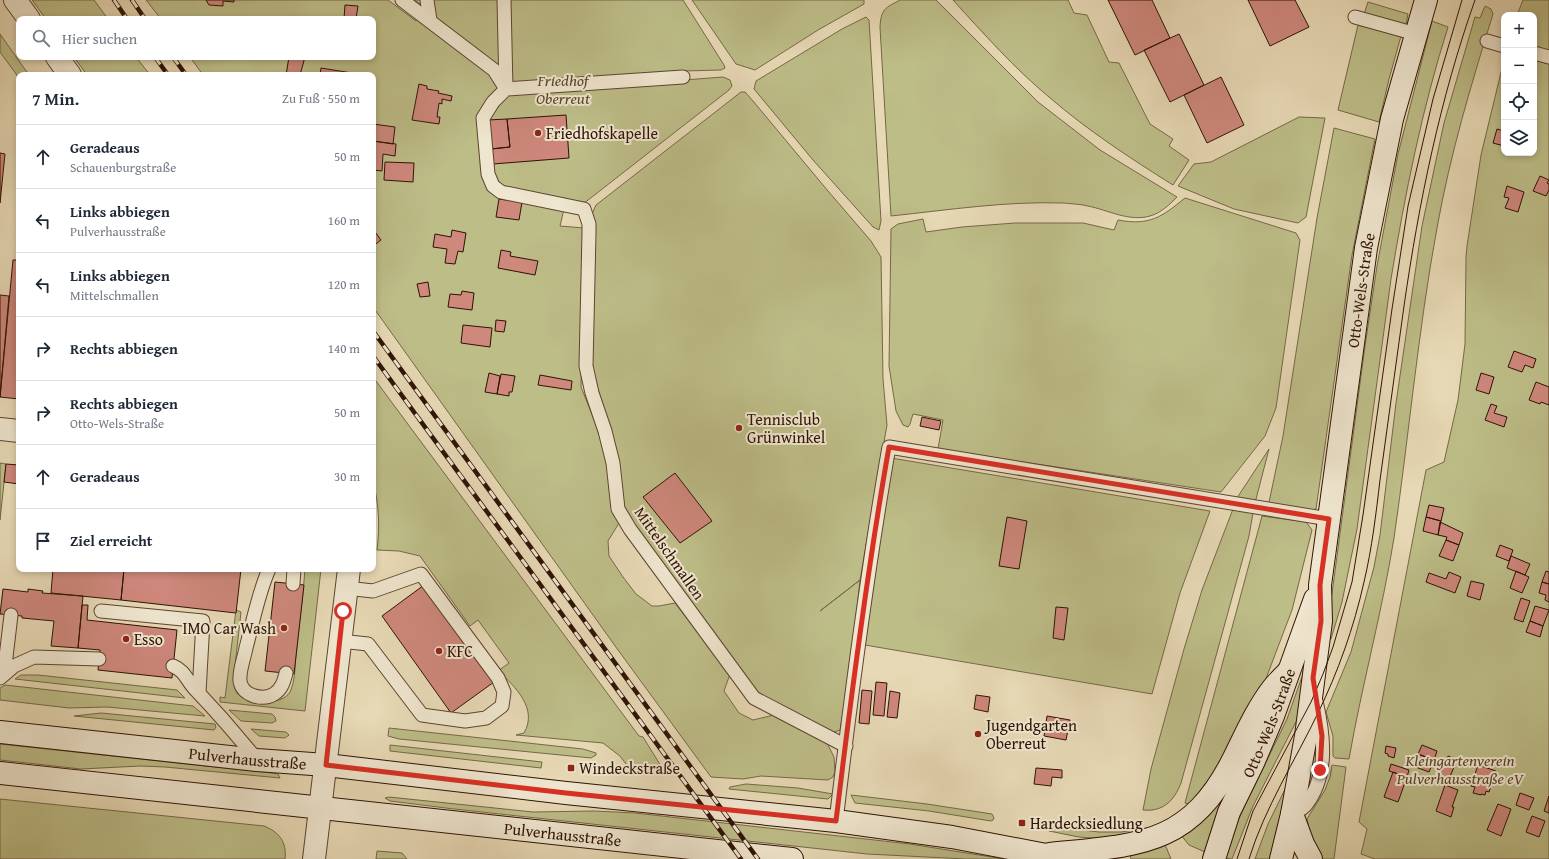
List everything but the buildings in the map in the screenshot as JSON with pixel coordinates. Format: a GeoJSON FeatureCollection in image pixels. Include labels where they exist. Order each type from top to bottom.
{"type":"FeatureCollection","features":[{"type":"Feature","properties":{"kind":"main road"},"geometry":{"type":"LineString","coordinates":[[15,0],[27,16]]}},
{"type":"Feature","properties":{"kind":"main road","name":"Otto-Wels-Straße"},"geometry":{"type":"LineString","coordinates":[[1282,859],[1306,736],[1321,621],[1320,585],[1366,248],[1392,119],[1426,0]]}},
{"type":"Feature","properties":{"kind":"main road"},"geometry":{"type":"LineString","coordinates":[[59,60],[68,72]]}},
{"type":"Feature","properties":{"kind":"main road"},"geometry":{"type":"LineString","coordinates":[[0,429],[16,431]]}},
{"type":"Feature","properties":{"kind":"main road"},"geometry":{"type":"LineString","coordinates":[[314,859],[348,579]]}},
{"type":"Feature","properties":{"kind":"main road","name":"Otto-Wels-Straße"},"geometry":{"type":"LineString","coordinates":[[1214,859],[1229,812],[1253,763],[1273,716],[1287,673],[1320,585]]}},
{"type":"Feature","properties":{"kind":"main road"},"geometry":{"type":"LineString","coordinates":[[1044,854],[1124,846],[1149,840],[1167,833],[1192,816],[1208,801],[1217,788],[1232,763],[1261,705],[1273,688],[1287,673]]}},
{"type":"Feature","properties":{"kind":"main road","name":"Pulverhausstraße"},"geometry":{"type":"LineString","coordinates":[[0,732],[257,760],[326,765],[566,793],[836,821],[952,837],[1067,859]]}},
{"type":"Feature","properties":{"kind":"main road","name":"Pulverhausstraße"},"geometry":{"type":"LineString","coordinates":[[0,773],[792,859]]}},
{"type":"Feature","properties":{"kind":"main road"},"geometry":{"type":"LineString","coordinates":[[1292,814],[1303,844],[1311,859]]}},
{"type":"Feature","properties":{"kind":"lane"},"geometry":{"type":"LineString","coordinates":[[402,0],[494,70],[506,88]]}},
{"type":"Feature","properties":{"kind":"lane"},"geometry":{"type":"LineString","coordinates":[[427,0],[430,20]]}},
{"type":"Feature","properties":{"kind":"lane"},"geometry":{"type":"LineString","coordinates":[[504,0],[506,88]]}},
{"type":"Feature","properties":{"kind":"lane"},"geometry":{"type":"LineString","coordinates":[[1355,17],[1416,34]]}},
{"type":"Feature","properties":{"kind":"lane"},"geometry":{"type":"LineString","coordinates":[[1487,41],[1501,45]]}},
{"type":"Feature","properties":{"kind":"lane"},"geometry":{"type":"LineString","coordinates":[[1537,54],[1549,57]]}},
{"type":"Feature","properties":{"kind":"lane"},"geometry":{"type":"LineString","coordinates":[[506,88],[682,77]]}},
{"type":"Feature","properties":{"kind":"lane","name":"Mittelschmallen"},"geometry":{"type":"LineString","coordinates":[[506,88],[493,102],[483,118],[488,174],[493,186],[501,192],[584,209],[589,224],[586,366],[592,393],[605,431],[611,456],[618,509],[630,529],[754,698],[846,746]]}},
{"type":"Feature","properties":{"kind":"lane"},"geometry":{"type":"LineString","coordinates":[[836,821],[858,643],[873,539],[889,447],[1329,519]]}},
{"type":"Feature","properties":{"kind":"lane"},"geometry":{"type":"LineString","coordinates":[[268,572],[262,585],[241,667],[240,681],[243,689],[251,695],[269,696],[279,690],[286,673]]}},
{"type":"Feature","properties":{"kind":"lane"},"geometry":{"type":"LineString","coordinates":[[293,584],[294,572]]}},
{"type":"Feature","properties":{"kind":"lane"},"geometry":{"type":"LineString","coordinates":[[340,641],[368,644],[422,715],[465,721],[486,718],[502,706],[504,692],[498,678],[421,574],[374,591],[348,579]]}},
{"type":"Feature","properties":{"kind":"lane"},"geometry":{"type":"LineString","coordinates":[[101,611],[203,622],[199,693]]}},
{"type":"Feature","properties":{"kind":"lane"},"geometry":{"type":"LineString","coordinates":[[2,676],[11,615]]}},
{"type":"Feature","properties":{"kind":"lane"},"geometry":{"type":"LineString","coordinates":[[2,676],[14,666],[34,657],[99,659]]}},
{"type":"Feature","properties":{"kind":"lane"},"geometry":{"type":"LineString","coordinates":[[173,666],[181,670],[257,760]]}},
{"type":"Feature","properties":{"kind":"green space"},"geometry":{"type":"Polygon","coordinates":[[[32,0],[94,0],[106,16],[44,16],[32,0]]]}},
{"type":"Feature","properties":{"kind":"green space","name":"Friedhof Oberreut"},"geometry":{"type":"Polygon","coordinates":[[[146,0],[388,0],[416,21],[420,4],[414,0],[683,0],[725,68],[721,70],[684,71],[684,80],[723,77],[730,80],[732,86],[729,90],[583,204],[566,201],[560,226],[584,228],[581,387],[598,429],[608,468],[612,504],[619,523],[608,541],[609,556],[636,594],[652,606],[675,603],[730,674],[724,691],[739,713],[753,720],[774,715],[827,743],[834,757],[835,772],[833,777],[828,780],[761,776],[743,779],[711,777],[618,650],[376,311],[376,72],[201,72],[192,60],[376,60],[376,16],[159,16],[146,0]]]}},
{"type":"Feature","properties":{"kind":"green space"},"geometry":{"type":"Polygon","coordinates":[[[692,0],[864,0],[864,4],[818,30],[755,70],[736,64],[692,0]]]}},
{"type":"Feature","properties":{"kind":"green space"},"geometry":{"type":"Polygon","coordinates":[[[900,0],[936,0],[1038,102],[1100,150],[1177,197],[1158,213],[1150,216],[1134,218],[1082,205],[1064,203],[1021,203],[977,206],[891,216],[880,27],[881,16],[887,7],[900,0]]]}},
{"type":"Feature","properties":{"kind":"green space"},"geometry":{"type":"Polygon","coordinates":[[[953,0],[1068,0],[1074,13],[1087,15],[1109,62],[1119,63],[1150,124],[1173,139],[1169,146],[1189,160],[1173,185],[1078,121],[1049,97],[1012,63],[953,0]]]}},
{"type":"Feature","properties":{"kind":"green space"},"geometry":{"type":"Polygon","coordinates":[[[1523,0],[1549,0],[1549,55],[1537,52],[1537,12],[1518,12],[1523,0]]]}},
{"type":"Feature","properties":{"kind":"green space"},"geometry":{"type":"Polygon","coordinates":[[[1368,2],[1408,14],[1406,25],[1364,14],[1368,2]]]}},
{"type":"Feature","properties":{"kind":"green space"},"geometry":{"type":"Polygon","coordinates":[[[1485,6],[1491,9],[1493,14],[1469,94],[1448,174],[1430,267],[1394,538],[1384,593],[1349,759],[1335,758],[1333,756],[1333,736],[1326,712],[1351,652],[1374,567],[1380,535],[1396,403],[1422,226],[1444,123],[1475,17],[1480,18],[1485,6]]]}},
{"type":"Feature","properties":{"kind":"green space"},"geometry":{"type":"Polygon","coordinates":[[[866,17],[869,20],[881,221],[879,230],[873,227],[813,160],[754,89],[756,81],[842,29],[866,17]]]}},
{"type":"Feature","properties":{"kind":"green space"},"geometry":{"type":"Polygon","coordinates":[[[1432,21],[1448,27],[1422,120],[1402,215],[1391,279],[1357,529],[1342,602],[1331,639],[1325,646],[1377,266],[1398,154],[1432,21]]]}},
{"type":"Feature","properties":{"kind":"green space"},"geometry":{"type":"Polygon","coordinates":[[[1358,25],[1401,36],[1379,122],[1338,110],[1358,25]]]}},
{"type":"Feature","properties":{"kind":"green space"},"geometry":{"type":"Polygon","coordinates":[[[0,34],[16,57],[16,60],[18,60],[27,72],[16,72],[16,74],[0,52],[0,34]]]}},
{"type":"Feature","properties":{"kind":"green space"},"geometry":{"type":"Polygon","coordinates":[[[76,60],[138,60],[148,72],[85,72],[76,60]]]}},
{"type":"Feature","properties":{"kind":"green space","name":"Kleingartenverein Pulverhausstraße eV"},"geometry":{"type":"Polygon","coordinates":[[[1537,61],[1549,64],[1549,859],[1375,859],[1361,854],[1367,829],[1359,822],[1426,470],[1444,462],[1458,400],[1465,344],[1467,246],[1481,155],[1501,72],[1501,156],[1537,156],[1537,61]]]}},
{"type":"Feature","properties":{"kind":"green space","name":"Tennisclub Grünwinkel"},"geometry":{"type":"Polygon","coordinates":[[[741,92],[745,92],[753,101],[871,241],[881,257],[883,379],[887,425],[860,580],[852,655],[840,730],[832,733],[757,694],[632,527],[624,508],[611,430],[594,377],[591,350],[592,214],[596,205],[741,92]]]}},
{"type":"Feature","properties":{"kind":"green space"},"geometry":{"type":"Polygon","coordinates":[[[1299,117],[1325,118],[1306,217],[1298,223],[1234,209],[1178,186],[1194,164],[1211,162],[1299,117]]]}},
{"type":"Feature","properties":{"kind":"green space"},"geometry":{"type":"Polygon","coordinates":[[[1334,128],[1375,139],[1352,255],[1316,509],[1310,512],[1268,507],[1283,436],[1317,218],[1334,128]]]}},
{"type":"Feature","properties":{"kind":"green space"},"geometry":{"type":"Polygon","coordinates":[[[1185,198],[1296,233],[1300,240],[1276,408],[1265,436],[1221,492],[938,449],[943,420],[913,414],[908,427],[903,425],[896,411],[889,366],[891,229],[898,224],[923,219],[926,232],[962,227],[1015,223],[1083,223],[1114,230],[1118,220],[1129,222],[1147,221],[1162,215],[1185,198]]]}},
{"type":"Feature","properties":{"kind":"green space"},"geometry":{"type":"Polygon","coordinates":[[[376,381],[639,736],[643,737],[666,774],[629,768],[620,756],[603,743],[516,735],[524,733],[528,724],[528,715],[527,707],[518,691],[498,671],[509,663],[478,620],[470,626],[420,556],[399,551],[377,550],[376,381]]]}},
{"type":"Feature","properties":{"kind":"green space"},"geometry":{"type":"Polygon","coordinates":[[[1269,449],[1255,503],[1237,498],[1269,449]]]}},
{"type":"Feature","properties":{"kind":"green space"},"geometry":{"type":"Polygon","coordinates":[[[891,458],[1210,511],[1180,593],[1152,694],[865,645],[891,458]]]}},
{"type":"Feature","properties":{"kind":"green space"},"geometry":{"type":"Polygon","coordinates":[[[0,463],[6,464],[0,520],[0,463]]]}},
{"type":"Feature","properties":{"kind":"green space"},"geometry":{"type":"Polygon","coordinates":[[[1233,509],[1253,513],[1249,536],[1181,783],[1175,795],[1167,804],[1156,809],[1143,810],[1151,769],[1184,649],[1202,590],[1233,509]]]}},
{"type":"Feature","properties":{"kind":"green space"},"geometry":{"type":"Polygon","coordinates":[[[1262,516],[1306,522],[1312,530],[1292,610],[1262,689],[1194,806],[1185,803],[1262,516]]]}},
{"type":"Feature","properties":{"kind":"green space"},"geometry":{"type":"Polygon","coordinates":[[[305,572],[321,572],[305,711],[220,702],[220,697],[225,698],[236,610],[241,612],[234,675],[237,693],[248,700],[256,702],[272,702],[286,697],[293,684],[305,572]]]}},
{"type":"Feature","properties":{"kind":"green space"},"geometry":{"type":"Polygon","coordinates":[[[1305,673],[1301,712],[1253,806],[1232,859],[1225,858],[1236,825],[1287,719],[1303,674],[1305,673]]]}},
{"type":"Feature","properties":{"kind":"green space"},"geometry":{"type":"Polygon","coordinates":[[[21,675],[38,675],[177,690],[185,698],[15,679],[21,675]]]}},
{"type":"Feature","properties":{"kind":"green space"},"geometry":{"type":"Polygon","coordinates":[[[5,685],[193,706],[205,716],[107,707],[69,708],[0,700],[0,688],[5,685]]]}},
{"type":"Feature","properties":{"kind":"green space"},"geometry":{"type":"Polygon","coordinates":[[[229,710],[272,714],[276,721],[272,723],[241,721],[229,710]]]}},
{"type":"Feature","properties":{"kind":"green space"},"geometry":{"type":"Polygon","coordinates":[[[101,713],[215,724],[216,727],[214,730],[74,716],[101,713]]]}},
{"type":"Feature","properties":{"kind":"green space"},"geometry":{"type":"Polygon","coordinates":[[[389,728],[583,749],[596,753],[596,755],[591,758],[399,739],[388,736],[389,728]]]}},
{"type":"Feature","properties":{"kind":"green space"},"geometry":{"type":"Polygon","coordinates":[[[251,729],[286,732],[289,735],[285,738],[259,736],[251,729]]]}},
{"type":"Feature","properties":{"kind":"green space"},"geometry":{"type":"Polygon","coordinates":[[[0,744],[272,773],[278,774],[280,778],[165,767],[140,766],[81,769],[0,760],[0,744]]]}},
{"type":"Feature","properties":{"kind":"green space"},"geometry":{"type":"Polygon","coordinates":[[[390,745],[542,762],[541,768],[390,751],[390,745]]]}},
{"type":"Feature","properties":{"kind":"green space"},"geometry":{"type":"Polygon","coordinates":[[[1332,765],[1346,767],[1334,859],[1321,859],[1310,834],[1307,819],[1325,790],[1330,777],[1332,765]]]}},
{"type":"Feature","properties":{"kind":"green space"},"geometry":{"type":"Polygon","coordinates":[[[1289,781],[1272,859],[1255,859],[1268,824],[1289,781]]]}},
{"type":"Feature","properties":{"kind":"green space"},"geometry":{"type":"Polygon","coordinates":[[[746,784],[798,788],[833,794],[828,799],[729,789],[730,787],[746,784]]]}},
{"type":"Feature","properties":{"kind":"green space"},"geometry":{"type":"Polygon","coordinates":[[[851,795],[927,804],[992,814],[994,818],[991,821],[929,811],[855,803],[851,795]]]}},
{"type":"Feature","properties":{"kind":"green space"},"geometry":{"type":"Polygon","coordinates":[[[389,797],[533,812],[594,811],[635,813],[910,844],[1004,859],[966,859],[867,854],[454,809],[390,801],[385,798],[389,797]]]}},
{"type":"Feature","properties":{"kind":"green space"},"geometry":{"type":"Polygon","coordinates":[[[0,799],[264,826],[274,831],[281,838],[285,848],[285,859],[0,859],[0,799]]]}},
{"type":"Feature","properties":{"kind":"green space"},"geometry":{"type":"Polygon","coordinates":[[[1219,803],[1220,806],[1205,852],[1189,845],[1180,834],[1219,803]]]}},
{"type":"Feature","properties":{"kind":"green space"},"geometry":{"type":"Polygon","coordinates":[[[1049,826],[1099,832],[1121,832],[1153,827],[1114,840],[1079,837],[1049,831],[1049,826]]]}},
{"type":"Feature","properties":{"kind":"green space"},"geometry":{"type":"Polygon","coordinates":[[[1164,842],[1171,859],[1131,859],[1130,854],[1164,842]]]}},
{"type":"Feature","properties":{"kind":"green space"},"geometry":{"type":"Polygon","coordinates":[[[377,851],[402,853],[407,859],[376,859],[377,851]]]}},
{"type":"Feature","properties":{"kind":"tram line"},"geometry":{"type":"LineString","coordinates":[[1237,859],[1253,811],[1311,702],[1323,674],[1333,647],[1352,582],[1408,206],[1433,99],[1462,0]]}},
{"type":"Feature","properties":{"kind":"tram line"},"geometry":{"type":"LineString","coordinates":[[1249,859],[1263,821],[1332,682],[1345,649],[1360,599],[1372,544],[1416,228],[1441,113],[1451,75],[1475,0]]}},
{"type":"Feature","properties":{"kind":"railway"},"geometry":{"type":"LineString","coordinates":[[114,0],[125,16]]}},
{"type":"Feature","properties":{"kind":"railway"},"geometry":{"type":"LineString","coordinates":[[132,0],[143,16]]}},
{"type":"Feature","properties":{"kind":"railway"},"geometry":{"type":"LineString","coordinates":[[157,60],[166,72]]}},
{"type":"Feature","properties":{"kind":"railway"},"geometry":{"type":"LineString","coordinates":[[175,60],[184,72]]}},
{"type":"Feature","properties":{"kind":"railway"},"geometry":{"type":"LineString","coordinates":[[376,335],[758,859]]}},
{"type":"Feature","properties":{"kind":"railway"},"geometry":{"type":"LineString","coordinates":[[376,360],[741,859]]}},
{"type":"Feature","properties":{"kind":"place","name":"Friedhofskapelle"},"geometry":{"type":"Point","coordinates":[538,133]}},
{"type":"Feature","properties":{"kind":"place","name":"Tennisclub Grünwinkel"},"geometry":{"type":"Point","coordinates":[739,428]}},
{"type":"Feature","properties":{"kind":"place","name":"IMO Car Wash"},"geometry":{"type":"Point","coordinates":[284,628]}},
{"type":"Feature","properties":{"kind":"place","name":"Esso"},"geometry":{"type":"Point","coordinates":[126,639]}},
{"type":"Feature","properties":{"kind":"place","name":"KFC"},"geometry":{"type":"Point","coordinates":[439,651]}},
{"type":"Feature","properties":{"kind":"place","name":"Jugendgarten Oberreut"},"geometry":{"type":"Point","coordinates":[978,734]}},
{"type":"Feature","properties":{"kind":"place","name":"Windeckstraße"},"geometry":{"type":"Point","coordinates":[571,768]}},
{"type":"Feature","properties":{"kind":"place","name":"Hardecksiedlung"},"geometry":{"type":"Point","coordinates":[1022,823]}},
{"type":"Feature","properties":{"kind":"route"},"geometry":{"type":"LineString","coordinates":[[343,611],[326,765],[566,793],[836,821],[857,650],[873,539],[889,447],[1260,509],[1329,519],[1320,585],[1321,621],[1313,678],[1322,736],[1322,758],[1320,770]]}}]}
